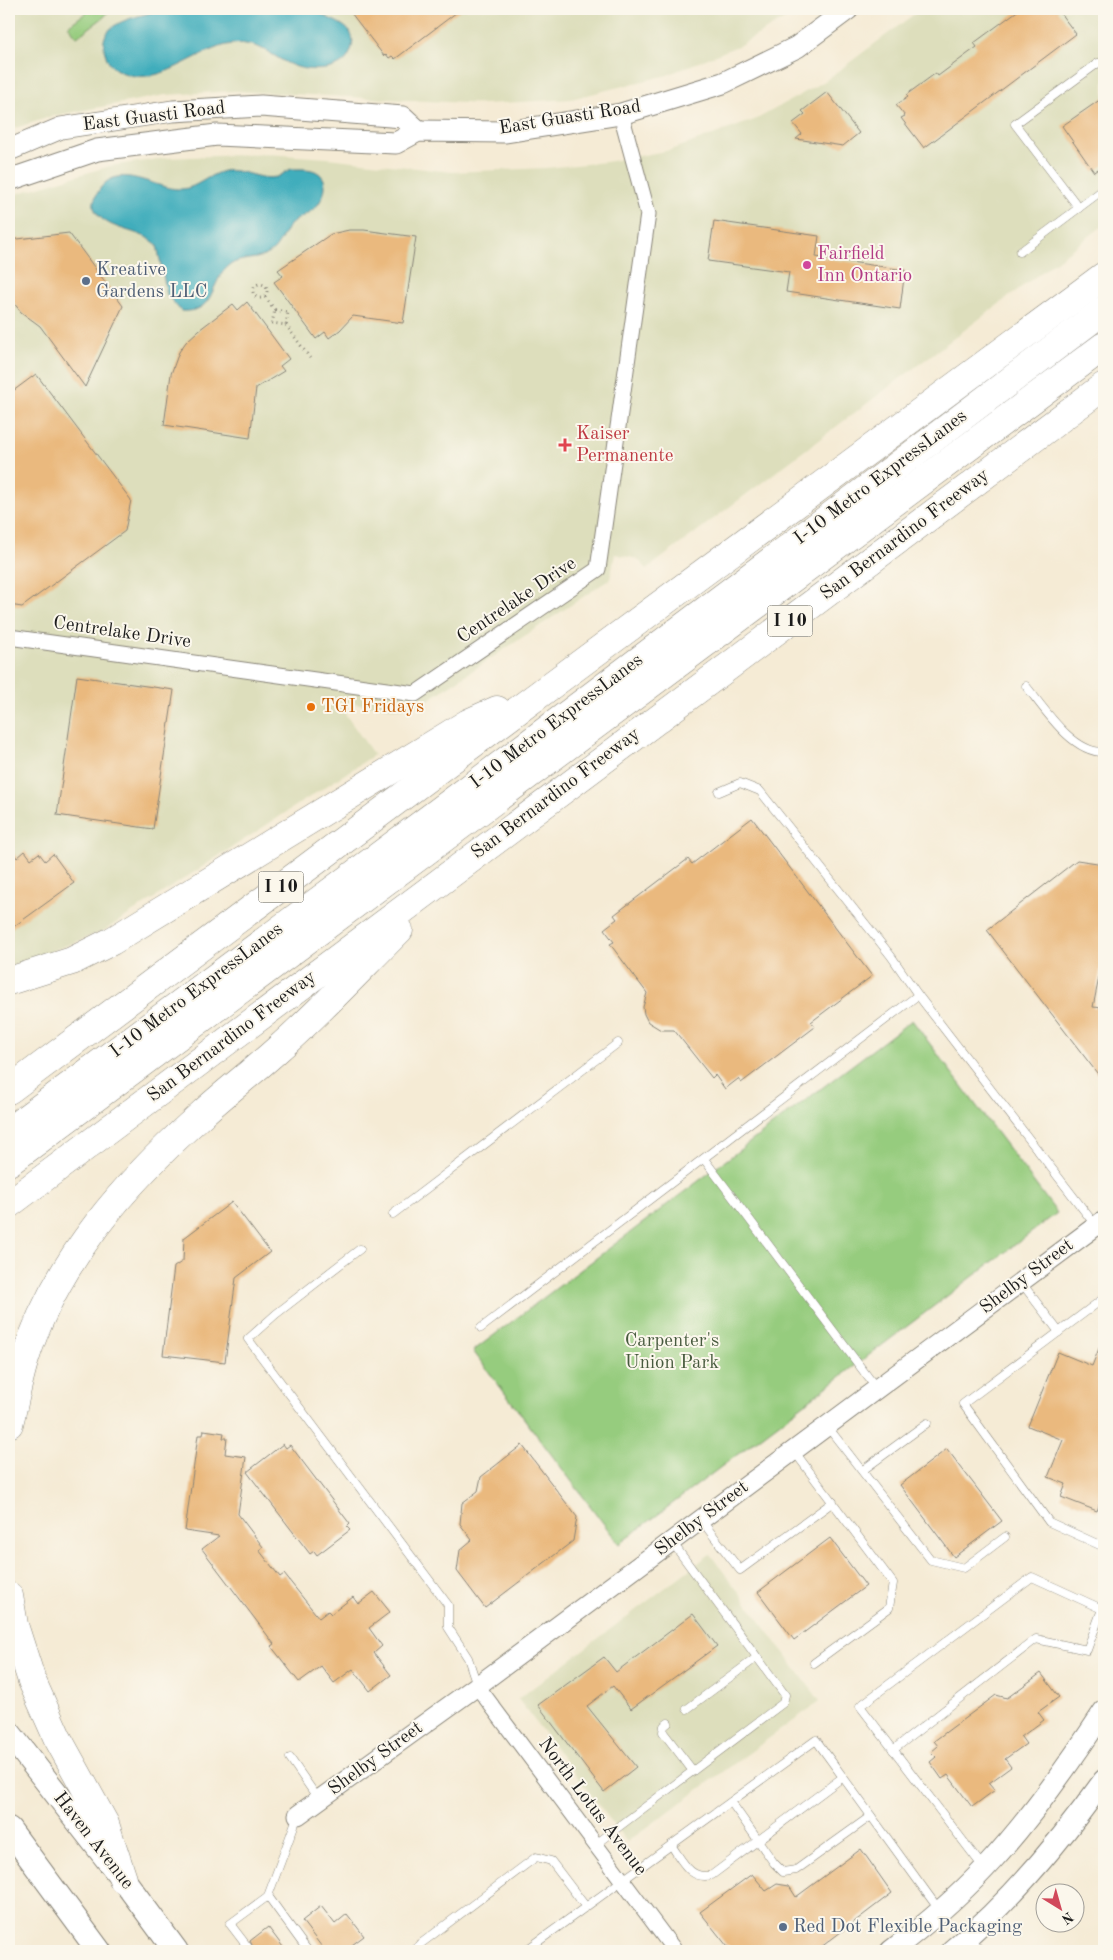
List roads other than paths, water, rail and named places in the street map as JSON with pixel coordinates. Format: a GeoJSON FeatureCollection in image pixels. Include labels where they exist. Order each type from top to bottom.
{"type":"FeatureCollection","features":[{"type":"Feature","properties":{"kind":"highway","name":"I 10"},"geometry":{"type":"LineString","coordinates":[[9,1090],[1104,276]]}},
{"type":"Feature","properties":{"kind":"highway","name":"I-10 Metro ExpressLanes"},"geometry":{"type":"LineString","coordinates":[[9,1131],[422,824],[1104,310]]}},
{"type":"Feature","properties":{"kind":"highway","name":"I-10 Metro ExpressLanes"},"geometry":{"type":"LineString","coordinates":[[9,1162],[1104,346]]}},
{"type":"Feature","properties":{"kind":"highway","name":"San Bernardino Freeway"},"geometry":{"type":"LineString","coordinates":[[9,1204],[1104,386]]}},
{"type":"Feature","properties":{"kind":"highway"},"geometry":{"type":"LineString","coordinates":[[9,981],[72,961],[104,946],[143,924],[468,724],[553,684]]}},
{"type":"Feature","properties":{"kind":"highway"},"geometry":{"type":"LineString","coordinates":[[9,1424],[24,1362],[42,1316],[66,1270],[99,1220],[167,1146],[204,1111],[279,1049],[475,855]]}},
{"type":"Feature","properties":{"kind":"highway"},"geometry":{"type":"LineString","coordinates":[[9,1596],[14,1625],[32,1680],[57,1736],[105,1824],[123,1879]]}},
{"type":"Feature","properties":{"kind":"main road","name":"East Guasti Road"},"geometry":{"type":"LineString","coordinates":[[9,180],[98,150],[217,135],[396,143],[418,131],[506,132],[621,114],[723,83],[797,47],[848,9]]}},
{"type":"Feature","properties":{"kind":"main road","name":"East Guasti Road"},"geometry":{"type":"LineString","coordinates":[[9,150],[61,128],[172,111],[262,106],[403,117],[418,131]]}},
{"type":"Feature","properties":{"kind":"main road"},"geometry":{"type":"LineString","coordinates":[[891,1951],[940,1911],[984,1869],[1061,1776],[1104,1711]]}},
{"type":"Feature","properties":{"kind":"main road","name":"Haven Avenue"},"geometry":{"type":"LineString","coordinates":[[9,1733],[123,1879],[176,1951]]}},
{"type":"Feature","properties":{"kind":"main road"},"geometry":{"type":"LineString","coordinates":[[951,1951],[975,1944],[1081,1813],[1104,1780]]}},
{"type":"Feature","properties":{"kind":"main road"},"geometry":{"type":"LineString","coordinates":[[9,1829],[99,1951]]}},
{"type":"Feature","properties":{"kind":"street","name":"Centrelake Drive"},"geometry":{"type":"LineString","coordinates":[[9,637],[415,694],[598,570],[648,214],[621,114]]}},
{"type":"Feature","properties":{"kind":"street","name":"Shelby Street"},"geometry":{"type":"LineString","coordinates":[[298,1815],[477,1686],[1100,1223]]}},
{"type":"Feature","properties":{"kind":"street","name":"North Lotus Avenue"},"geometry":{"type":"LineString","coordinates":[[477,1686],[675,1951]]}},
{"type":"Feature","properties":{"kind":"lane"},"geometry":{"type":"LineString","coordinates":[[1079,208],[1015,124],[1098,63],[1104,64]]}},
{"type":"Feature","properties":{"kind":"lane"},"geometry":{"type":"LineString","coordinates":[[1020,252],[1104,190]]}},
{"type":"Feature","properties":{"kind":"lane"},"geometry":{"type":"LineString","coordinates":[[1026,686],[1066,736],[1081,745],[1104,752]]}},
{"type":"Feature","properties":{"kind":"lane"},"geometry":{"type":"LineString","coordinates":[[719,792],[740,783],[760,791],[891,956],[918,995],[1100,1223]]}},
{"type":"Feature","properties":{"kind":"lane"},"geometry":{"type":"LineString","coordinates":[[482,1328],[918,995]]}},
{"type":"Feature","properties":{"kind":"lane"},"geometry":{"type":"LineString","coordinates":[[393,1214],[618,1043]]}},
{"type":"Feature","properties":{"kind":"lane"},"geometry":{"type":"LineString","coordinates":[[704,1159],[877,1389]]}},
{"type":"Feature","properties":{"kind":"lane"},"geometry":{"type":"LineString","coordinates":[[360,1249],[276,1314],[248,1339],[448,1605],[448,1626],[468,1658],[477,1686]]}},
{"type":"Feature","properties":{"kind":"lane"},"geometry":{"type":"LineString","coordinates":[[1021,1282],[1059,1332]]}},
{"type":"Feature","properties":{"kind":"lane"},"geometry":{"type":"LineString","coordinates":[[1104,1298],[964,1404],[1049,1522],[1104,1547]]}},
{"type":"Feature","properties":{"kind":"lane"},"geometry":{"type":"LineString","coordinates":[[863,1470],[926,1423]]}},
{"type":"Feature","properties":{"kind":"lane"},"geometry":{"type":"LineString","coordinates":[[827,1426],[931,1560],[964,1568],[1005,1537]]}},
{"type":"Feature","properties":{"kind":"lane"},"geometry":{"type":"LineString","coordinates":[[794,1451],[893,1584],[889,1608],[814,1663]]}},
{"type":"Feature","properties":{"kind":"lane"},"geometry":{"type":"LineString","coordinates":[[701,1520],[740,1570],[833,1502]]}},
{"type":"Feature","properties":{"kind":"lane"},"geometry":{"type":"LineString","coordinates":[[596,1844],[783,1703],[784,1696],[672,1542]]}},
{"type":"Feature","properties":{"kind":"lane"},"geometry":{"type":"LineString","coordinates":[[984,1869],[860,1706],[1032,1578],[1102,1610]]}},
{"type":"Feature","properties":{"kind":"lane"},"geometry":{"type":"LineString","coordinates":[[893,1750],[1036,1639],[1087,1650],[1104,1600]]}},
{"type":"Feature","properties":{"kind":"lane"},"geometry":{"type":"LineString","coordinates":[[687,1709],[756,1658]]}},
{"type":"Feature","properties":{"kind":"lane"},"geometry":{"type":"LineString","coordinates":[[668,1723],[664,1726],[663,1732],[693,1771]]}},
{"type":"Feature","properties":{"kind":"lane"},"geometry":{"type":"LineString","coordinates":[[525,1951],[816,1740],[940,1911]]}},
{"type":"Feature","properties":{"kind":"lane"},"geometry":{"type":"LineString","coordinates":[[290,1758],[320,1800]]}},
{"type":"Feature","properties":{"kind":"lane"},"geometry":{"type":"LineString","coordinates":[[671,1845],[693,1874],[702,1877],[712,1875],[843,1777]]}},
{"type":"Feature","properties":{"kind":"lane"},"geometry":{"type":"LineString","coordinates":[[731,1802],[774,1863],[784,1872],[796,1870],[871,1816]]}},
{"type":"Feature","properties":{"kind":"lane"},"geometry":{"type":"LineString","coordinates":[[250,1951],[230,1924],[268,1896],[298,1815]]}},
{"type":"Feature","properties":{"kind":"lane"},"geometry":{"type":"LineString","coordinates":[[415,1951],[419,1945],[536,1857],[551,1861],[586,1907]]}},
{"type":"Feature","properties":{"kind":"lane"},"geometry":{"type":"LineString","coordinates":[[268,1896],[308,1951]]}},
{"type":"Feature","properties":{"kind":"water"},"geometry":{"type":"Polygon","coordinates":[[[163,9],[317,9],[321,14],[348,30],[352,36],[353,44],[345,61],[332,68],[316,70],[294,66],[259,47],[246,44],[230,44],[214,49],[166,71],[150,76],[134,76],[112,67],[105,52],[104,41],[107,33],[113,26],[122,21],[163,9]]]}},
{"type":"Feature","properties":{"kind":"water"},"geometry":{"type":"Polygon","coordinates":[[[291,169],[311,170],[321,175],[324,180],[325,190],[321,200],[315,208],[290,225],[270,253],[239,261],[223,271],[207,302],[193,311],[181,311],[167,295],[157,245],[142,235],[107,222],[100,217],[94,208],[94,201],[98,192],[106,182],[115,177],[137,178],[161,186],[182,189],[193,186],[224,171],[237,171],[270,178],[277,177],[291,169]]]}},
{"type":"Feature","properties":{"kind":"place","name":"Fairfield Inn Ontario"},"geometry":{"type":"Point","coordinates":[807,265]}},
{"type":"Feature","properties":{"kind":"place","name":"Kreative Gardens LLC"},"geometry":{"type":"Point","coordinates":[86,281]}},
{"type":"Feature","properties":{"kind":"place","name":"Kaiser Permanente"},"geometry":{"type":"Point","coordinates":[565,445]}},
{"type":"Feature","properties":{"kind":"place","name":"TGI Fridays"},"geometry":{"type":"Point","coordinates":[311,707]}},
{"type":"Feature","properties":{"kind":"place","name":"Red Dot Flexible Packaging"},"geometry":{"type":"Point","coordinates":[783,1927]}},
{"type":"Feature","properties":{"kind":"park label","name":"Carpenter's Union Park"},"geometry":{"type":"Point","coordinates":[672,1352]}}]}
